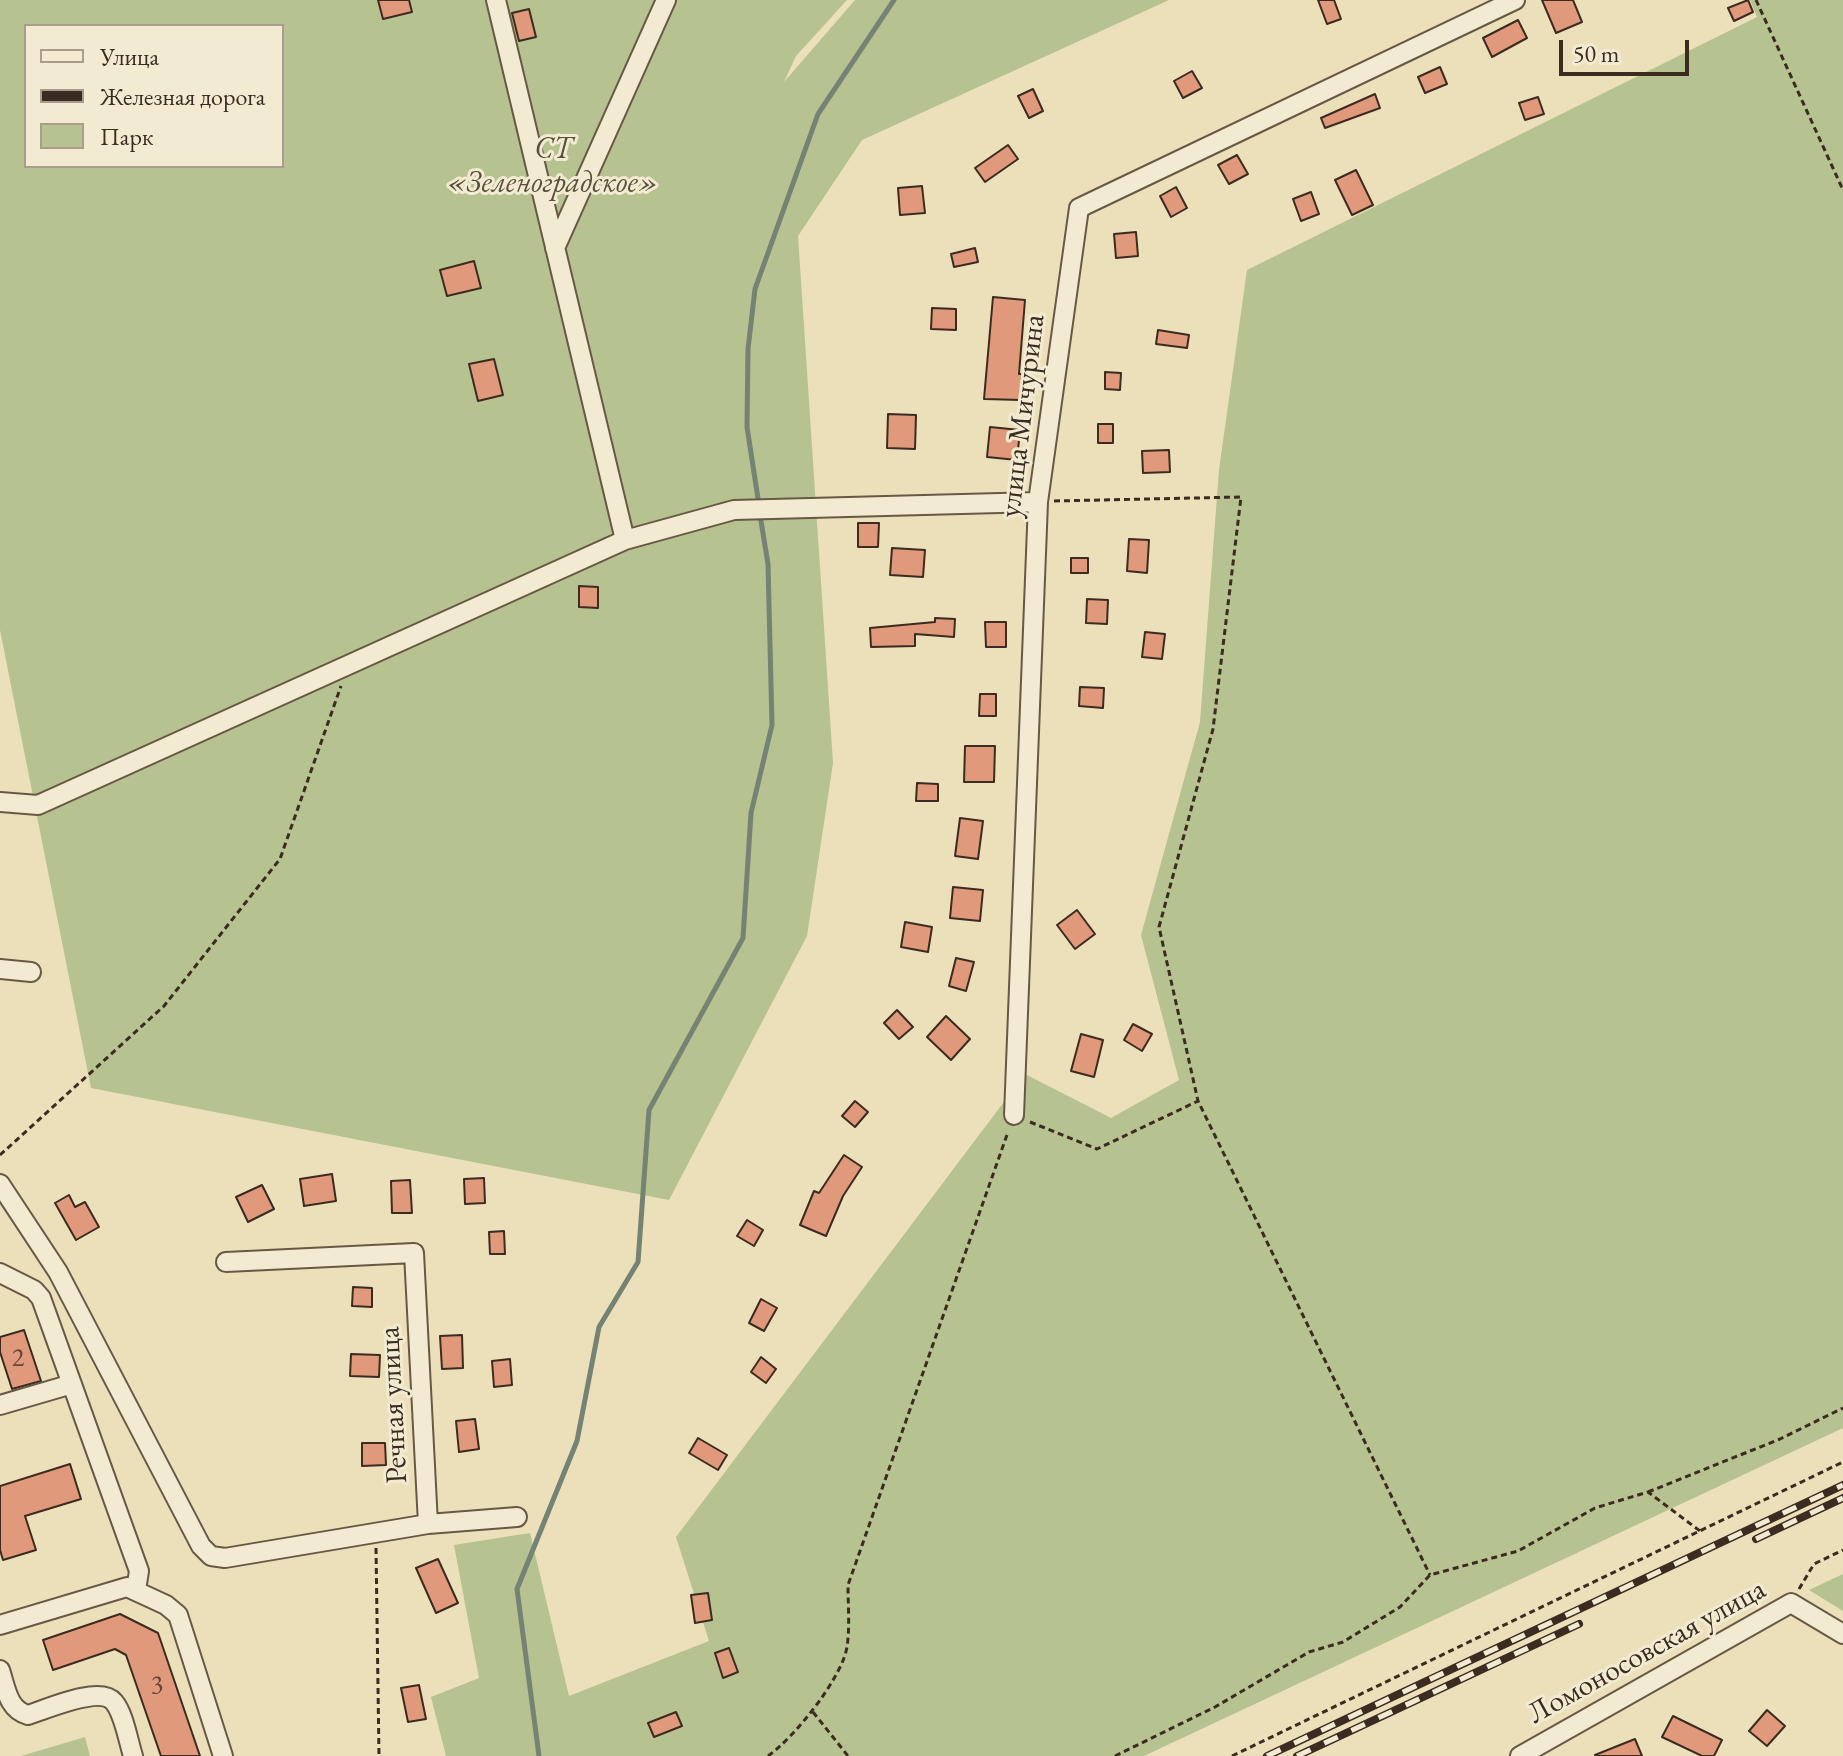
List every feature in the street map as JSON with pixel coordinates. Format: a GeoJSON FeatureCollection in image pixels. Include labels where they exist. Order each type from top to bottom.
{"type":"FeatureCollection","features":[{"type":"Feature","properties":{"kind":"street"},"geometry":{"type":"LineString","coordinates":[[496,0],[625,540]]}},
{"type":"Feature","properties":{"kind":"street"},"geometry":{"type":"LineString","coordinates":[[555,248],[666,0]]}},
{"type":"Feature","properties":{"kind":"street","name":"улица Мичурина"},"geometry":{"type":"LineString","coordinates":[[1014,1115],[1038,502],[1079,208],[1515,0]]}},
{"type":"Feature","properties":{"kind":"street"},"geometry":{"type":"LineString","coordinates":[[0,802],[38,805],[625,540],[734,510],[1038,502]]}},
{"type":"Feature","properties":{"kind":"street"},"geometry":{"type":"LineString","coordinates":[[0,969],[31,972]]}},
{"type":"Feature","properties":{"kind":"street","name":"Речная улица"},"geometry":{"type":"LineString","coordinates":[[0,1184],[58,1272],[201,1546],[211,1556],[225,1558],[428,1524],[414,1253],[226,1262]]}},
{"type":"Feature","properties":{"kind":"street"},"geometry":{"type":"LineString","coordinates":[[0,1273],[39,1295],[139,1571],[136,1590]]}},
{"type":"Feature","properties":{"kind":"street"},"geometry":{"type":"LineString","coordinates":[[0,1405],[72,1384]]}},
{"type":"Feature","properties":{"kind":"street"},"geometry":{"type":"LineString","coordinates":[[428,1524],[517,1517]]}},
{"type":"Feature","properties":{"kind":"street"},"geometry":{"type":"LineString","coordinates":[[0,1625],[118,1588],[136,1590],[178,1615],[223,1756]]}},
{"type":"Feature","properties":{"kind":"street","name":"Ломоносовская улица"},"geometry":{"type":"LineString","coordinates":[[1520,1756],[1791,1603],[1843,1634]]}},
{"type":"Feature","properties":{"kind":"street"},"geometry":{"type":"LineString","coordinates":[[0,1670],[12,1706],[19,1713],[28,1715],[96,1694],[108,1697],[116,1704],[133,1756]]}},
{"type":"Feature","properties":{"kind":"path"},"geometry":{"type":"LineString","coordinates":[[1756,0],[1843,190]]}},
{"type":"Feature","properties":{"kind":"path"},"geometry":{"type":"LineString","coordinates":[[1038,502],[1241,497],[1213,729],[1159,927],[1198,1101],[1430,1575]]}},
{"type":"Feature","properties":{"kind":"path"},"geometry":{"type":"LineString","coordinates":[[0,1155],[164,1006],[280,859],[349,665]]}},
{"type":"Feature","properties":{"kind":"path"},"geometry":{"type":"LineString","coordinates":[[768,1756],[788,1743],[813,1712],[847,1650],[848,1585],[1014,1115],[1097,1149],[1198,1101]]}},
{"type":"Feature","properties":{"kind":"path"},"geometry":{"type":"LineString","coordinates":[[1115,1756],[1215,1707],[1309,1652],[1343,1642],[1400,1607],[1430,1575],[1518,1551],[1595,1508],[1648,1492],[1780,1439],[1843,1408]]}},
{"type":"Feature","properties":{"kind":"path"},"geometry":{"type":"LineString","coordinates":[[1232,1756],[1843,1462]]}},
{"type":"Feature","properties":{"kind":"path"},"geometry":{"type":"LineString","coordinates":[[1648,1492],[1700,1531]]}},
{"type":"Feature","properties":{"kind":"path"},"geometry":{"type":"LineString","coordinates":[[376,1533],[379,1756]]}},
{"type":"Feature","properties":{"kind":"path"},"geometry":{"type":"LineString","coordinates":[[1791,1603],[1814,1564],[1843,1550]]}},
{"type":"Feature","properties":{"kind":"path"},"geometry":{"type":"LineString","coordinates":[[813,1712],[848,1756]]}},
{"type":"Feature","properties":{"kind":"green space","name":"СТ «Зеленоградское»"},"geometry":{"type":"Polygon","coordinates":[[[0,0],[847,0],[796,56],[784,82],[855,0],[1169,0],[862,140],[798,236],[833,763],[807,936],[669,1200],[91,1088],[0,630],[0,0]]]}},
{"type":"Feature","properties":{"kind":"green space"},"geometry":{"type":"Polygon","coordinates":[[[1750,0],[1843,0],[1843,1428],[1144,1756],[446,1756],[431,1697],[479,1678],[454,1545],[530,1533],[569,1696],[709,1641],[676,1537],[1025,1074],[1111,1118],[1179,1080],[1141,935],[1200,722],[1219,470],[1247,270],[1757,17],[1750,0]]]}},
{"type":"Feature","properties":{"kind":"green space"},"geometry":{"type":"Polygon","coordinates":[[[1843,1574],[1843,1611],[1809,1590],[1843,1574]]]}},
{"type":"Feature","properties":{"kind":"green space"},"geometry":{"type":"Polygon","coordinates":[[[85,1737],[90,1756],[21,1756],[85,1737]]]}},
{"type":"Feature","properties":{"kind":"building"},"geometry":{"type":"Polygon","coordinates":[[[378,0],[409,0],[412,12],[383,19],[378,0]]]}},
{"type":"Feature","properties":{"kind":"building"},"geometry":{"type":"Polygon","coordinates":[[[1318,0],[1334,0],[1341,19],[1327,24],[1318,0]]]}},
{"type":"Feature","properties":{"kind":"building"},"geometry":{"type":"Polygon","coordinates":[[[1542,0],[1573,0],[1582,22],[1556,33],[1542,0]]]}},
{"type":"Feature","properties":{"kind":"building"},"geometry":{"type":"Polygon","coordinates":[[[1748,0],[1753,12],[1734,21],[1728,8],[1748,0]]]}},
{"type":"Feature","properties":{"kind":"building"},"geometry":{"type":"Polygon","coordinates":[[[529,9],[536,37],[519,41],[512,13],[529,9]]]}},
{"type":"Feature","properties":{"kind":"building"},"geometry":{"type":"Polygon","coordinates":[[[1518,20],[1527,38],[1492,57],[1483,38],[1518,20]]]}},
{"type":"Feature","properties":{"kind":"building"},"geometry":{"type":"Polygon","coordinates":[[[1440,67],[1447,84],[1425,93],[1418,77],[1440,67]]]}},
{"type":"Feature","properties":{"kind":"building"},"geometry":{"type":"Polygon","coordinates":[[[1192,71],[1202,88],[1183,98],[1174,81],[1192,71]]]}},
{"type":"Feature","properties":{"kind":"building"},"geometry":{"type":"Polygon","coordinates":[[[1033,89],[1043,111],[1029,118],[1018,96],[1033,89]]]}},
{"type":"Feature","properties":{"kind":"building"},"geometry":{"type":"Polygon","coordinates":[[[1375,94],[1380,108],[1325,128],[1321,118],[1375,94]]]}},
{"type":"Feature","properties":{"kind":"building"},"geometry":{"type":"Polygon","coordinates":[[[1538,97],[1544,114],[1525,120],[1519,103],[1538,97]]]}},
{"type":"Feature","properties":{"kind":"building"},"geometry":{"type":"Polygon","coordinates":[[[1008,145],[1018,159],[985,182],[975,168],[1008,145]]]}},
{"type":"Feature","properties":{"kind":"building"},"geometry":{"type":"Polygon","coordinates":[[[1237,155],[1248,174],[1229,184],[1218,165],[1237,155]]]}},
{"type":"Feature","properties":{"kind":"building"},"geometry":{"type":"Polygon","coordinates":[[[1356,170],[1373,205],[1352,215],[1335,180],[1356,170]]]}},
{"type":"Feature","properties":{"kind":"building"},"geometry":{"type":"Polygon","coordinates":[[[922,186],[925,213],[900,215],[898,188],[922,186]]]}},
{"type":"Feature","properties":{"kind":"building"},"geometry":{"type":"Polygon","coordinates":[[[1176,187],[1187,208],[1171,217],[1160,196],[1176,187]]]}},
{"type":"Feature","properties":{"kind":"building"},"geometry":{"type":"Polygon","coordinates":[[[1311,192],[1319,214],[1301,221],[1293,199],[1311,192]]]}},
{"type":"Feature","properties":{"kind":"building"},"geometry":{"type":"Polygon","coordinates":[[[1136,232],[1138,256],[1116,258],[1114,234],[1136,232]]]}},
{"type":"Feature","properties":{"kind":"building"},"geometry":{"type":"Polygon","coordinates":[[[975,248],[978,262],[954,267],[951,254],[975,248]]]}},
{"type":"Feature","properties":{"kind":"building"},"geometry":{"type":"Polygon","coordinates":[[[474,261],[481,288],[447,296],[440,270],[474,261]]]}},
{"type":"Feature","properties":{"kind":"building"},"geometry":{"type":"Polygon","coordinates":[[[993,297],[1025,300],[1019,374],[1022,374],[1021,400],[984,399],[993,297]]]}},
{"type":"Feature","properties":{"kind":"building"},"geometry":{"type":"Polygon","coordinates":[[[932,308],[956,309],[956,330],[931,329],[932,308]]]}},
{"type":"Feature","properties":{"kind":"building"},"geometry":{"type":"Polygon","coordinates":[[[1158,330],[1189,335],[1187,348],[1156,344],[1158,330]]]}},
{"type":"Feature","properties":{"kind":"building"},"geometry":{"type":"Polygon","coordinates":[[[494,359],[503,395],[478,401],[469,364],[494,359]]]}},
{"type":"Feature","properties":{"kind":"building"},"geometry":{"type":"Polygon","coordinates":[[[1105,372],[1121,373],[1120,390],[1105,389],[1105,372]]]}},
{"type":"Feature","properties":{"kind":"building"},"geometry":{"type":"Polygon","coordinates":[[[888,414],[916,415],[915,449],[887,448],[888,414]]]}},
{"type":"Feature","properties":{"kind":"building"},"geometry":{"type":"Polygon","coordinates":[[[1098,424],[1113,424],[1113,443],[1098,443],[1098,424]]]}},
{"type":"Feature","properties":{"kind":"building"},"geometry":{"type":"Polygon","coordinates":[[[990,427],[1020,430],[1017,460],[987,457],[990,427]]]}},
{"type":"Feature","properties":{"kind":"building"},"geometry":{"type":"Polygon","coordinates":[[[1169,450],[1170,472],[1143,473],[1142,451],[1169,450]]]}},
{"type":"Feature","properties":{"kind":"building"},"geometry":{"type":"Polygon","coordinates":[[[858,523],[879,523],[878,547],[858,547],[858,523]]]}},
{"type":"Feature","properties":{"kind":"building"},"geometry":{"type":"Polygon","coordinates":[[[1129,539],[1149,540],[1147,573],[1127,571],[1129,539]]]}},
{"type":"Feature","properties":{"kind":"building"},"geometry":{"type":"Polygon","coordinates":[[[892,548],[925,550],[923,577],[890,575],[892,548]]]}},
{"type":"Feature","properties":{"kind":"building"},"geometry":{"type":"Polygon","coordinates":[[[1071,558],[1088,558],[1088,573],[1071,573],[1071,558]]]}},
{"type":"Feature","properties":{"kind":"building"},"geometry":{"type":"Polygon","coordinates":[[[579,586],[598,587],[598,608],[579,607],[579,586]]]}},
{"type":"Feature","properties":{"kind":"building"},"geometry":{"type":"Polygon","coordinates":[[[1087,599],[1108,600],[1107,624],[1086,623],[1087,599]]]}},
{"type":"Feature","properties":{"kind":"building"},"geometry":{"type":"Polygon","coordinates":[[[935,618],[955,619],[954,637],[915,634],[915,646],[871,647],[870,628],[935,622],[935,618]]]}},
{"type":"Feature","properties":{"kind":"building"},"geometry":{"type":"Polygon","coordinates":[[[985,622],[1006,622],[1006,647],[986,647],[985,622]]]}},
{"type":"Feature","properties":{"kind":"building"},"geometry":{"type":"Polygon","coordinates":[[[1145,632],[1165,634],[1162,659],[1142,657],[1145,632]]]}},
{"type":"Feature","properties":{"kind":"building"},"geometry":{"type":"Polygon","coordinates":[[[1080,687],[1104,688],[1103,708],[1079,706],[1080,687]]]}},
{"type":"Feature","properties":{"kind":"building"},"geometry":{"type":"Polygon","coordinates":[[[980,694],[996,694],[996,716],[979,716],[980,694]]]}},
{"type":"Feature","properties":{"kind":"building"},"geometry":{"type":"Polygon","coordinates":[[[965,746],[995,746],[994,782],[964,782],[965,746]]]}},
{"type":"Feature","properties":{"kind":"building"},"geometry":{"type":"Polygon","coordinates":[[[917,783],[938,784],[938,801],[916,801],[917,783]]]}},
{"type":"Feature","properties":{"kind":"building"},"geometry":{"type":"Polygon","coordinates":[[[960,818],[983,821],[978,859],[955,856],[960,818]]]}},
{"type":"Feature","properties":{"kind":"building"},"geometry":{"type":"Polygon","coordinates":[[[953,887],[983,890],[980,921],[950,918],[953,887]]]}},
{"type":"Feature","properties":{"kind":"building"},"geometry":{"type":"Polygon","coordinates":[[[1077,910],[1095,934],[1075,949],[1057,925],[1077,910]]]}},
{"type":"Feature","properties":{"kind":"building"},"geometry":{"type":"Polygon","coordinates":[[[905,922],[932,927],[928,952],[901,947],[905,922]]]}},
{"type":"Feature","properties":{"kind":"building"},"geometry":{"type":"Polygon","coordinates":[[[956,958],[974,962],[966,991],[949,986],[956,958]]]}},
{"type":"Feature","properties":{"kind":"building"},"geometry":{"type":"Polygon","coordinates":[[[897,1010],[913,1027],[899,1039],[884,1023],[897,1010]]]}},
{"type":"Feature","properties":{"kind":"building"},"geometry":{"type":"Polygon","coordinates":[[[946,1016],[970,1039],[951,1060],[927,1037],[946,1016]]]}},
{"type":"Feature","properties":{"kind":"building"},"geometry":{"type":"Polygon","coordinates":[[[1133,1024],[1152,1034],[1142,1051],[1124,1040],[1133,1024]]]}},
{"type":"Feature","properties":{"kind":"building"},"geometry":{"type":"Polygon","coordinates":[[[1081,1034],[1103,1040],[1094,1077],[1071,1071],[1081,1034]]]}},
{"type":"Feature","properties":{"kind":"building"},"geometry":{"type":"Polygon","coordinates":[[[855,1101],[868,1112],[855,1127],[842,1116],[855,1101]]]}},
{"type":"Feature","properties":{"kind":"building"},"geometry":{"type":"Polygon","coordinates":[[[844,1155],[862,1167],[843,1196],[826,1236],[800,1225],[814,1191],[819,1193],[844,1155]]]}},
{"type":"Feature","properties":{"kind":"building"},"geometry":{"type":"Polygon","coordinates":[[[332,1174],[336,1201],[304,1206],[300,1179],[332,1174]]]}},
{"type":"Feature","properties":{"kind":"building"},"geometry":{"type":"Polygon","coordinates":[[[484,1178],[485,1203],[465,1204],[464,1179],[484,1178]]]}},
{"type":"Feature","properties":{"kind":"building"},"geometry":{"type":"Polygon","coordinates":[[[410,1180],[412,1213],[392,1213],[391,1181],[410,1180]]]}},
{"type":"Feature","properties":{"kind":"building"},"geometry":{"type":"Polygon","coordinates":[[[262,1185],[274,1209],[248,1222],[236,1197],[262,1185]]]}},
{"type":"Feature","properties":{"kind":"building"},"geometry":{"type":"Polygon","coordinates":[[[69,1195],[75,1207],[85,1202],[99,1227],[76,1240],[55,1203],[69,1195]]]}},
{"type":"Feature","properties":{"kind":"building"},"geometry":{"type":"Polygon","coordinates":[[[747,1220],[763,1230],[754,1246],[737,1236],[747,1220]]]}},
{"type":"Feature","properties":{"kind":"building"},"geometry":{"type":"Polygon","coordinates":[[[504,1231],[505,1254],[490,1254],[489,1232],[504,1231]]]}},
{"type":"Feature","properties":{"kind":"building"},"geometry":{"type":"Polygon","coordinates":[[[353,1287],[372,1288],[372,1307],[352,1306],[353,1287]]]}},
{"type":"Feature","properties":{"kind":"building"},"geometry":{"type":"Polygon","coordinates":[[[761,1299],[777,1308],[764,1331],[749,1323],[761,1299]]]}},
{"type":"Feature","properties":{"kind":"building"},"geometry":{"type":"Polygon","coordinates":[[[24,1330],[41,1381],[12,1389],[0,1352],[0,1337],[24,1330]]]}},
{"type":"Feature","properties":{"kind":"building"},"geometry":{"type":"Polygon","coordinates":[[[462,1335],[463,1368],[442,1369],[440,1336],[462,1335]]]}},
{"type":"Feature","properties":{"kind":"building"},"geometry":{"type":"Polygon","coordinates":[[[351,1354],[380,1355],[379,1377],[350,1376],[351,1354]]]}},
{"type":"Feature","properties":{"kind":"building"},"geometry":{"type":"Polygon","coordinates":[[[761,1357],[776,1369],[766,1383],[751,1372],[761,1357]]]}},
{"type":"Feature","properties":{"kind":"building"},"geometry":{"type":"Polygon","coordinates":[[[510,1359],[512,1385],[494,1387],[492,1361],[510,1359]]]}},
{"type":"Feature","properties":{"kind":"building"},"geometry":{"type":"Polygon","coordinates":[[[475,1419],[479,1449],[459,1452],[456,1421],[475,1419]]]}},
{"type":"Feature","properties":{"kind":"building"},"geometry":{"type":"Polygon","coordinates":[[[698,1438],[727,1455],[718,1470],[689,1453],[698,1438]]]}},
{"type":"Feature","properties":{"kind":"building"},"geometry":{"type":"Polygon","coordinates":[[[362,1443],[385,1443],[386,1465],[362,1466],[362,1443]]]}},
{"type":"Feature","properties":{"kind":"building"},"geometry":{"type":"Polygon","coordinates":[[[70,1464],[81,1499],[25,1516],[36,1550],[3,1560],[0,1550],[0,1486],[70,1464]]]}},
{"type":"Feature","properties":{"kind":"building"},"geometry":{"type":"Polygon","coordinates":[[[438,1559],[458,1603],[436,1613],[416,1568],[438,1559]]]}},
{"type":"Feature","properties":{"kind":"building"},"geometry":{"type":"Polygon","coordinates":[[[708,1593],[712,1620],[695,1623],[691,1595],[708,1593]]]}},
{"type":"Feature","properties":{"kind":"building"},"geometry":{"type":"Polygon","coordinates":[[[120,1614],[158,1633],[200,1756],[161,1756],[126,1655],[115,1649],[53,1670],[43,1640],[120,1614]]]}},
{"type":"Feature","properties":{"kind":"building"},"geometry":{"type":"Polygon","coordinates":[[[729,1648],[738,1672],[723,1678],[715,1653],[729,1648]]]}},
{"type":"Feature","properties":{"kind":"building"},"geometry":{"type":"Polygon","coordinates":[[[419,1685],[426,1719],[408,1722],[401,1688],[419,1685]]]}},
{"type":"Feature","properties":{"kind":"building"},"geometry":{"type":"Polygon","coordinates":[[[1767,1710],[1785,1726],[1767,1746],[1749,1731],[1767,1710]]]}},
{"type":"Feature","properties":{"kind":"building"},"geometry":{"type":"Polygon","coordinates":[[[676,1712],[682,1726],[654,1737],[648,1723],[676,1712]]]}},
{"type":"Feature","properties":{"kind":"building"},"geometry":{"type":"Polygon","coordinates":[[[1673,1716],[1722,1740],[1714,1756],[1702,1756],[1662,1737],[1673,1716]]]}},
{"type":"Feature","properties":{"kind":"building"},"geometry":{"type":"Polygon","coordinates":[[[1635,1739],[1642,1756],[1595,1756],[1595,1755],[1635,1739]]]}},
{"type":"Feature","properties":{"kind":"waterway"},"geometry":{"type":"LineString","coordinates":[[759,505],[747,427],[748,349],[755,289],[818,114],[894,0]]}},
{"type":"Feature","properties":{"kind":"waterway"},"geometry":{"type":"LineString","coordinates":[[539,1756],[517,1589],[577,1441],[599,1327],[638,1262],[649,1110],[743,938],[751,813],[772,725],[768,564],[760,515]]}},
{"type":"Feature","properties":{"kind":"railway"},"geometry":{"type":"LineString","coordinates":[[1267,1756],[1843,1485]]}},
{"type":"Feature","properties":{"kind":"railway"},"geometry":{"type":"LineString","coordinates":[[1756,1539],[1843,1498]]}},
{"type":"Feature","properties":{"kind":"railway"},"geometry":{"type":"LineString","coordinates":[[1297,1756],[1579,1624]]}}]}
